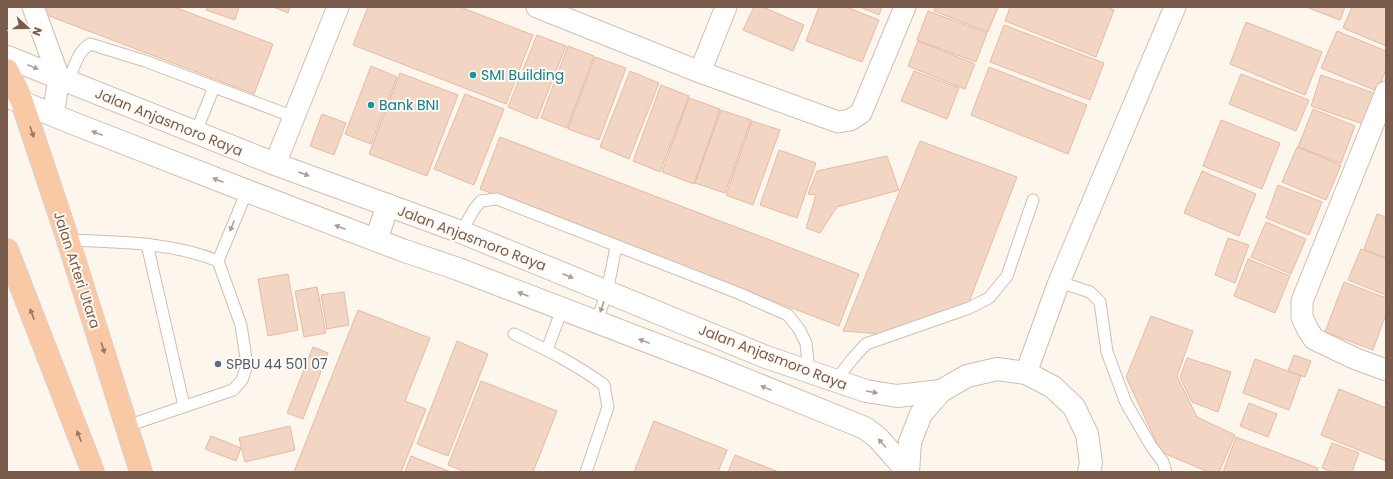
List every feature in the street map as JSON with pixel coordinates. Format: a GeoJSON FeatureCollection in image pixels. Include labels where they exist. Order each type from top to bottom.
{"type":"FeatureCollection","features":[{"type":"Feature","properties":{"kind":"highway","name":"Jalan Arteri Utara"},"geometry":{"type":"LineString","coordinates":[[7,70],[14,99],[68,240],[141,472]]}},
{"type":"Feature","properties":{"kind":"highway"},"geometry":{"type":"LineString","coordinates":[[7,250],[91,472]]}},
{"type":"Feature","properties":{"kind":"street"},"geometry":{"type":"LineString","coordinates":[[33,7],[64,80],[53,115]]}},
{"type":"Feature","properties":{"kind":"street"},"geometry":{"type":"LineString","coordinates":[[275,164],[338,7]]}},
{"type":"Feature","properties":{"kind":"street"},"geometry":{"type":"LineString","coordinates":[[700,72],[726,7]]}},
{"type":"Feature","properties":{"kind":"street"},"geometry":{"type":"LineString","coordinates":[[541,8],[700,72],[838,122],[850,120],[861,113],[904,7]]}},
{"type":"Feature","properties":{"kind":"street"},"geometry":{"type":"LineString","coordinates":[[1026,373],[1058,282],[1175,7]]}},
{"type":"Feature","properties":{"kind":"street","name":"Jalan Anjasmoro Raya"},"geometry":{"type":"LineString","coordinates":[[7,56],[275,164],[462,232],[766,357],[866,391],[897,396],[941,391]]}},
{"type":"Feature","properties":{"kind":"street"},"geometry":{"type":"LineString","coordinates":[[1386,92],[1302,301],[1302,317],[1314,339],[1356,359],[1386,370]]}},
{"type":"Feature","properties":{"kind":"street"},"geometry":{"type":"LineString","coordinates":[[14,99],[247,191],[376,240],[458,269],[596,323],[712,366],[866,428],[878,438],[908,472]]}},
{"type":"Feature","properties":{"kind":"street"},"geometry":{"type":"LineString","coordinates":[[376,240],[388,205]]}},
{"type":"Feature","properties":{"kind":"street"},"geometry":{"type":"LineString","coordinates":[[908,472],[910,442],[922,414],[941,391],[967,376],[997,369],[1026,373],[1053,387],[1074,407],[1087,434],[1095,469]]}},
{"type":"Feature","properties":{"kind":"lane"},"geometry":{"type":"LineString","coordinates":[[64,80],[83,48],[90,44],[145,61],[294,117]]}},
{"type":"Feature","properties":{"kind":"lane"},"geometry":{"type":"LineString","coordinates":[[196,132],[214,87]]}},
{"type":"Feature","properties":{"kind":"lane"},"geometry":{"type":"LineString","coordinates":[[127,426],[233,390],[242,380],[247,365],[241,326],[218,261],[247,191]]}},
{"type":"Feature","properties":{"kind":"lane"},"geometry":{"type":"LineString","coordinates":[[462,232],[475,208],[482,200],[497,199],[616,247],[738,293],[788,315],[799,329],[806,343],[809,372]]}},
{"type":"Feature","properties":{"kind":"lane"},"geometry":{"type":"LineString","coordinates":[[835,381],[866,344],[969,308],[989,298],[1007,276],[1033,200]]}},
{"type":"Feature","properties":{"kind":"lane"},"geometry":{"type":"LineString","coordinates":[[68,240],[147,244],[172,247],[200,254],[218,261]]}},
{"type":"Feature","properties":{"kind":"lane"},"geometry":{"type":"LineString","coordinates":[[147,244],[184,406]]}},
{"type":"Feature","properties":{"kind":"lane"},"geometry":{"type":"LineString","coordinates":[[596,323],[607,292],[616,247]]}},
{"type":"Feature","properties":{"kind":"lane"},"geometry":{"type":"LineString","coordinates":[[1058,282],[1090,292],[1100,302],[1107,352],[1126,403],[1151,446],[1163,462],[1166,472]]}},
{"type":"Feature","properties":{"kind":"lane"},"geometry":{"type":"LineString","coordinates":[[547,350],[562,309]]}},
{"type":"Feature","properties":{"kind":"lane"},"geometry":{"type":"LineString","coordinates":[[514,334],[587,372],[604,385],[608,406],[586,472]]}},
{"type":"Feature","properties":{"kind":"building"},"geometry":{"type":"Polygon","coordinates":[[[47,7],[174,7],[273,44],[254,94],[44,14],[47,7]]]}},
{"type":"Feature","properties":{"kind":"building"},"geometry":{"type":"Polygon","coordinates":[[[207,7],[239,7],[235,20],[206,10],[207,7]]]}},
{"type":"Feature","properties":{"kind":"building"},"geometry":{"type":"Polygon","coordinates":[[[273,7],[290,7],[288,13],[273,7]]]}},
{"type":"Feature","properties":{"kind":"building","name":"SMI Building"},"geometry":{"type":"Polygon","coordinates":[[[368,7],[460,7],[533,35],[506,104],[353,45],[368,7]]]}},
{"type":"Feature","properties":{"kind":"building"},"geometry":{"type":"Polygon","coordinates":[[[754,7],[763,7],[804,25],[793,51],[743,30],[754,7]]]}},
{"type":"Feature","properties":{"kind":"building"},"geometry":{"type":"Polygon","coordinates":[[[819,7],[846,7],[879,20],[862,62],[806,41],[819,7]]]}},
{"type":"Feature","properties":{"kind":"building"},"geometry":{"type":"Polygon","coordinates":[[[860,7],[882,7],[879,15],[860,7]]]}},
{"type":"Feature","properties":{"kind":"building"},"geometry":{"type":"Polygon","coordinates":[[[935,7],[998,7],[988,32],[934,11],[935,7]]]}},
{"type":"Feature","properties":{"kind":"building"},"geometry":{"type":"Polygon","coordinates":[[[1010,7],[1107,7],[1114,10],[1096,57],[1005,21],[1010,7]]]}},
{"type":"Feature","properties":{"kind":"building"},"geometry":{"type":"Polygon","coordinates":[[[1306,7],[1345,7],[1340,20],[1306,7]]]}},
{"type":"Feature","properties":{"kind":"building"},"geometry":{"type":"Polygon","coordinates":[[[1352,7],[1386,7],[1386,46],[1343,28],[1352,7]]]}},
{"type":"Feature","properties":{"kind":"building"},"geometry":{"type":"Polygon","coordinates":[[[928,11],[987,33],[976,62],[917,40],[928,11]]]}},
{"type":"Feature","properties":{"kind":"building"},"geometry":{"type":"Polygon","coordinates":[[[1246,22],[1322,52],[1305,95],[1230,64],[1246,22]]]}},
{"type":"Feature","properties":{"kind":"building"},"geometry":{"type":"Polygon","coordinates":[[[1004,25],[1104,63],[1090,100],[990,62],[1004,25]]]}},
{"type":"Feature","properties":{"kind":"building"},"geometry":{"type":"Polygon","coordinates":[[[1337,31],[1386,51],[1386,70],[1377,91],[1321,68],[1337,31]]]}},
{"type":"Feature","properties":{"kind":"building"},"geometry":{"type":"Polygon","coordinates":[[[537,35],[566,46],[537,119],[508,107],[537,35]]]}},
{"type":"Feature","properties":{"kind":"building"},"geometry":{"type":"Polygon","coordinates":[[[918,41],[975,64],[965,89],[908,66],[918,41]]]}},
{"type":"Feature","properties":{"kind":"building"},"geometry":{"type":"Polygon","coordinates":[[[568,46],[594,56],[567,128],[541,118],[568,46]]]}},
{"type":"Feature","properties":{"kind":"building"},"geometry":{"type":"Polygon","coordinates":[[[595,57],[626,68],[599,140],[568,129],[595,57]]]}},
{"type":"Feature","properties":{"kind":"building","name":"Bank BNI"},"geometry":{"type":"Polygon","coordinates":[[[371,66],[397,77],[371,144],[345,134],[371,66]]]}},
{"type":"Feature","properties":{"kind":"building"},"geometry":{"type":"Polygon","coordinates":[[[989,67],[1087,105],[1068,154],[971,115],[989,67]]]}},
{"type":"Feature","properties":{"kind":"building"},"geometry":{"type":"Polygon","coordinates":[[[630,71],[659,83],[629,159],[600,147],[630,71]]]}},
{"type":"Feature","properties":{"kind":"building"},"geometry":{"type":"Polygon","coordinates":[[[914,71],[959,88],[947,119],[901,101],[914,71]]]}},
{"type":"Feature","properties":{"kind":"building"},"geometry":{"type":"Polygon","coordinates":[[[400,73],[458,95],[427,176],[369,154],[400,73]]]}},
{"type":"Feature","properties":{"kind":"building"},"geometry":{"type":"Polygon","coordinates":[[[1241,74],[1309,100],[1296,131],[1229,104],[1241,74]]]}},
{"type":"Feature","properties":{"kind":"building"},"geometry":{"type":"Polygon","coordinates":[[[1321,75],[1374,93],[1363,124],[1311,106],[1321,75]]]}},
{"type":"Feature","properties":{"kind":"building"},"geometry":{"type":"Polygon","coordinates":[[[661,85],[689,96],[660,172],[633,161],[661,85]]]}},
{"type":"Feature","properties":{"kind":"building"},"geometry":{"type":"Polygon","coordinates":[[[465,94],[504,109],[474,185],[434,169],[465,94]]]}},
{"type":"Feature","properties":{"kind":"building"},"geometry":{"type":"Polygon","coordinates":[[[689,98],[720,109],[694,184],[662,172],[689,98]]]}},
{"type":"Feature","properties":{"kind":"building"},"geometry":{"type":"Polygon","coordinates":[[[1313,109],[1355,126],[1341,163],[1298,147],[1313,109]]]}},
{"type":"Feature","properties":{"kind":"building"},"geometry":{"type":"Polygon","coordinates":[[[721,110],[751,120],[725,193],[695,183],[721,110]]]}},
{"type":"Feature","properties":{"kind":"building"},"geometry":{"type":"Polygon","coordinates":[[[322,114],[346,123],[334,155],[310,146],[322,114]]]}},
{"type":"Feature","properties":{"kind":"building"},"geometry":{"type":"Polygon","coordinates":[[[1221,120],[1280,143],[1262,189],[1203,166],[1221,120]]]}},
{"type":"Feature","properties":{"kind":"building"},"geometry":{"type":"Polygon","coordinates":[[[752,121],[780,130],[753,205],[726,195],[752,121]]]}},
{"type":"Feature","properties":{"kind":"building"},"geometry":{"type":"Polygon","coordinates":[[[500,137],[859,274],[839,326],[480,189],[500,137]]]}},
{"type":"Feature","properties":{"kind":"building"},"geometry":{"type":"Polygon","coordinates":[[[920,141],[1017,177],[969,302],[882,334],[843,331],[920,141]]]}},
{"type":"Feature","properties":{"kind":"building"},"geometry":{"type":"Polygon","coordinates":[[[1297,147],[1341,165],[1326,200],[1282,182],[1297,147]]]}},
{"type":"Feature","properties":{"kind":"building"},"geometry":{"type":"Polygon","coordinates":[[[779,150],[816,163],[797,218],[760,205],[779,150]]]}},
{"type":"Feature","properties":{"kind":"building"},"geometry":{"type":"Polygon","coordinates":[[[887,156],[899,190],[837,207],[820,233],[806,228],[816,195],[808,194],[817,171],[887,156]]]}},
{"type":"Feature","properties":{"kind":"building"},"geometry":{"type":"Polygon","coordinates":[[[1202,171],[1256,194],[1239,236],[1184,213],[1202,171]]]}},
{"type":"Feature","properties":{"kind":"building"},"geometry":{"type":"Polygon","coordinates":[[[1278,185],[1322,202],[1309,235],[1266,218],[1278,185]]]}},
{"type":"Feature","properties":{"kind":"building"},"geometry":{"type":"Polygon","coordinates":[[[1377,214],[1386,217],[1386,258],[1364,249],[1377,214]]]}},
{"type":"Feature","properties":{"kind":"building"},"geometry":{"type":"Polygon","coordinates":[[[1266,222],[1306,239],[1291,274],[1251,257],[1266,222]]]}},
{"type":"Feature","properties":{"kind":"building"},"geometry":{"type":"Polygon","coordinates":[[[1228,238],[1249,245],[1235,283],[1215,275],[1228,238]]]}},
{"type":"Feature","properties":{"kind":"building"},"geometry":{"type":"Polygon","coordinates":[[[1361,249],[1386,259],[1386,295],[1348,280],[1361,249]]]}},
{"type":"Feature","properties":{"kind":"building"},"geometry":{"type":"Polygon","coordinates":[[[1248,259],[1290,276],[1275,313],[1234,296],[1248,259]]]}},
{"type":"Feature","properties":{"kind":"building"},"geometry":{"type":"Polygon","coordinates":[[[288,274],[298,330],[268,336],[258,279],[288,274]]]}},
{"type":"Feature","properties":{"kind":"building"},"geometry":{"type":"Polygon","coordinates":[[[1344,282],[1386,298],[1386,314],[1373,350],[1325,332],[1344,282]]]}},
{"type":"Feature","properties":{"kind":"building"},"geometry":{"type":"Polygon","coordinates":[[[317,287],[326,333],[304,337],[295,291],[317,287]]]}},
{"type":"Feature","properties":{"kind":"building"},"geometry":{"type":"Polygon","coordinates":[[[344,292],[349,325],[327,329],[321,295],[344,292]]]}},
{"type":"Feature","properties":{"kind":"building"},"geometry":{"type":"Polygon","coordinates":[[[358,310],[430,338],[405,401],[426,409],[401,472],[294,472],[358,310]]]}},
{"type":"Feature","properties":{"kind":"building"},"geometry":{"type":"Polygon","coordinates":[[[1151,316],[1193,331],[1177,376],[1197,417],[1235,435],[1219,472],[1208,472],[1161,452],[1126,377],[1151,316]]]}},
{"type":"Feature","properties":{"kind":"building"},"geometry":{"type":"Polygon","coordinates":[[[457,341],[488,354],[448,456],[417,444],[457,341]]]}},
{"type":"Feature","properties":{"kind":"building"},"geometry":{"type":"Polygon","coordinates":[[[313,347],[328,353],[303,419],[287,413],[313,347]]]}},
{"type":"Feature","properties":{"kind":"building"},"geometry":{"type":"Polygon","coordinates":[[[1294,355],[1311,361],[1305,377],[1288,371],[1294,355]]]}},
{"type":"Feature","properties":{"kind":"building"},"geometry":{"type":"Polygon","coordinates":[[[1187,358],[1231,372],[1218,412],[1192,402],[1180,377],[1187,358]]]}},
{"type":"Feature","properties":{"kind":"building"},"geometry":{"type":"Polygon","coordinates":[[[1255,359],[1301,376],[1289,410],[1243,393],[1255,359]]]}},
{"type":"Feature","properties":{"kind":"building"},"geometry":{"type":"Polygon","coordinates":[[[481,381],[557,411],[533,472],[466,472],[448,465],[481,381]]]}},
{"type":"Feature","properties":{"kind":"building"},"geometry":{"type":"Polygon","coordinates":[[[1339,389],[1386,408],[1386,461],[1321,435],[1339,389]]]}},
{"type":"Feature","properties":{"kind":"building"},"geometry":{"type":"Polygon","coordinates":[[[1249,403],[1277,414],[1268,437],[1240,426],[1249,403]]]}},
{"type":"Feature","properties":{"kind":"building"},"geometry":{"type":"Polygon","coordinates":[[[654,421],[727,450],[718,472],[634,472],[654,421]]]}},
{"type":"Feature","properties":{"kind":"building"},"geometry":{"type":"Polygon","coordinates":[[[290,426],[295,450],[245,462],[239,438],[290,426]]]}},
{"type":"Feature","properties":{"kind":"building"},"geometry":{"type":"Polygon","coordinates":[[[211,436],[241,448],[236,461],[205,449],[211,436]]]}},
{"type":"Feature","properties":{"kind":"building"},"geometry":{"type":"Polygon","coordinates":[[[1236,437],[1318,468],[1317,472],[1223,472],[1236,437]]]}},
{"type":"Feature","properties":{"kind":"building"},"geometry":{"type":"Polygon","coordinates":[[[1332,443],[1359,453],[1352,472],[1332,472],[1322,468],[1332,443]]]}},
{"type":"Feature","properties":{"kind":"building"},"geometry":{"type":"Polygon","coordinates":[[[735,455],[779,472],[728,472],[735,455]]]}},
{"type":"Feature","properties":{"kind":"building"},"geometry":{"type":"Polygon","coordinates":[[[411,456],[451,472],[405,472],[411,456]]]}},
{"type":"Feature","properties":{"kind":"place","name":"SMI Building"},"geometry":{"type":"Point","coordinates":[473,75]}},
{"type":"Feature","properties":{"kind":"place","name":"Bank BNI"},"geometry":{"type":"Point","coordinates":[371,105]}},
{"type":"Feature","properties":{"kind":"place","name":"SPBU 44 501 07"},"geometry":{"type":"Point","coordinates":[218,364]}}]}
